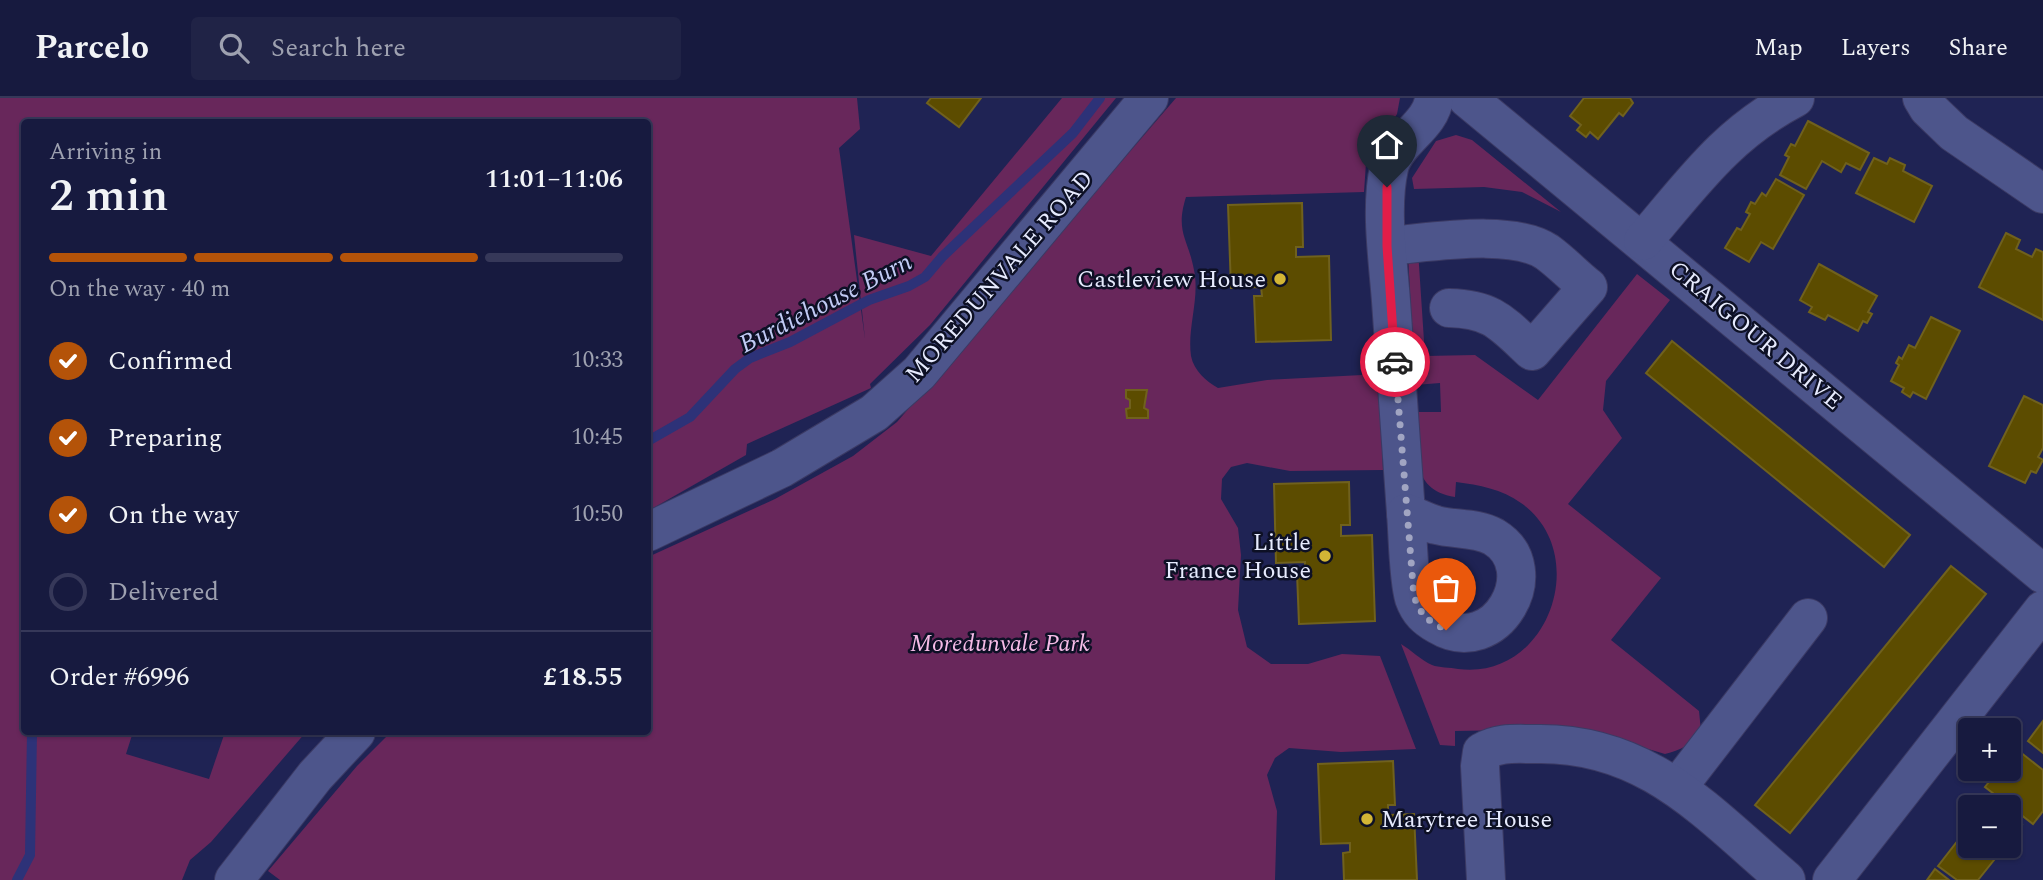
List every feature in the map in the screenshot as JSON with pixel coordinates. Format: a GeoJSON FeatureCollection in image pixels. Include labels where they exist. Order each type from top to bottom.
{"type":"FeatureCollection","features":[{"type":"Feature","properties":{"kind":"street","name":"MOREDUNVALE ROAD"},"geometry":{"type":"LineString","coordinates":[[651,531],[782,468],[874,413],[919,373],[1149,98]]}},
{"type":"Feature","properties":{"kind":"street"},"geometry":{"type":"LineString","coordinates":[[1406,513],[1387,246],[1389,165],[1433,107],[1434,98]]}},
{"type":"Feature","properties":{"kind":"street","name":"CRAIGOUR DRIVE"},"geometry":{"type":"LineString","coordinates":[[1467,98],[2043,574]]}},
{"type":"Feature","properties":{"kind":"street"},"geometry":{"type":"LineString","coordinates":[[1643,241],[1714,156],[1744,129],[1795,98]]}},
{"type":"Feature","properties":{"kind":"street"},"geometry":{"type":"LineString","coordinates":[[1922,98],[1954,133],[2043,194]]}},
{"type":"Feature","properties":{"kind":"street"},"geometry":{"type":"LineString","coordinates":[[1387,246],[1492,240],[1521,242],[1545,251],[1588,287],[1532,351],[1497,319],[1474,309],[1449,308]]}},
{"type":"Feature","properties":{"kind":"street"},"geometry":{"type":"LineString","coordinates":[[1832,880],[2043,610]]}},
{"type":"Feature","properties":{"kind":"street"},"geometry":{"type":"LineString","coordinates":[[1677,788],[1765,646],[1808,618]]}},
{"type":"Feature","properties":{"kind":"street"},"geometry":{"type":"LineString","coordinates":[[234,880],[315,776],[353,735]]}},
{"type":"Feature","properties":{"kind":"street"},"geometry":{"type":"LineString","coordinates":[[1486,880],[1480,766],[1482,752],[1495,745],[1545,744],[1610,753],[1643,766],[1677,788],[1786,880]]}},
{"type":"Feature","properties":{"kind":"green space"},"geometry":{"type":"Polygon","coordinates":[[[0,98],[857,98],[860,129],[839,148],[865,339],[854,235],[931,256],[1062,98],[1116,98],[930,325],[870,384],[871,388],[747,444],[746,455],[651,509],[651,119],[21,119],[21,735],[132,735],[126,754],[209,779],[224,735],[303,735],[211,842],[190,860],[182,880],[0,880],[0,98]]]}},
{"type":"Feature","properties":{"kind":"green space","name":"Moredunvale Park"},"geometry":{"type":"Polygon","coordinates":[[[1176,98],[1400,98],[1397,114],[1366,163],[1364,192],[1186,197],[1182,227],[1195,281],[1191,356],[1205,379],[1218,388],[1267,380],[1362,375],[1373,379],[1379,387],[1383,470],[1290,471],[1247,463],[1231,467],[1222,479],[1221,499],[1238,528],[1241,555],[1238,610],[1247,647],[1271,664],[1308,664],[1342,654],[1380,656],[1416,749],[1341,752],[1289,748],[1275,758],[1267,775],[1277,811],[1275,880],[280,880],[268,871],[357,766],[388,735],[651,735],[651,556],[775,499],[853,456],[897,422],[1176,98]]]}},
{"type":"Feature","properties":{"kind":"green space"},"geometry":{"type":"Polygon","coordinates":[[[1456,135],[1472,140],[1561,212],[1522,192],[1484,187],[1414,189],[1412,178],[1436,141],[1456,135]]]}},
{"type":"Feature","properties":{"kind":"green space"},"geometry":{"type":"Polygon","coordinates":[[[1418,250],[1425,356],[1475,355],[1538,400],[1637,274],[1670,300],[1606,381],[1603,410],[1622,438],[1568,504],[1661,578],[1611,640],[1699,711],[1701,731],[1694,740],[1676,751],[1665,754],[1581,729],[1455,731],[1455,746],[1440,745],[1401,644],[1435,666],[1458,669],[1490,667],[1516,655],[1536,635],[1550,610],[1556,581],[1554,552],[1543,525],[1521,503],[1498,491],[1456,482],[1455,497],[1440,493],[1423,477],[1417,454],[1416,412],[1441,412],[1440,383],[1415,385],[1408,255],[1418,250]]]}},
{"type":"Feature","properties":{"kind":"building"},"geometry":{"type":"Polygon","coordinates":[[[931,98],[981,98],[959,127],[927,103],[931,98]]]}},
{"type":"Feature","properties":{"kind":"building"},"geometry":{"type":"Polygon","coordinates":[[[1584,98],[1630,98],[1633,103],[1623,116],[1619,113],[1598,139],[1590,132],[1586,137],[1577,130],[1581,125],[1570,116],[1584,98]]]}},
{"type":"Feature","properties":{"kind":"building"},"geometry":{"type":"Polygon","coordinates":[[[1808,121],[1869,153],[1860,170],[1846,163],[1841,172],[1822,161],[1806,189],[1780,175],[1789,157],[1785,155],[1791,144],[1795,146],[1808,121]]]}},
{"type":"Feature","properties":{"kind":"building"},"geometry":{"type":"Polygon","coordinates":[[[1874,158],[1887,164],[1890,158],[1905,165],[1903,171],[1932,186],[1914,222],[1856,193],[1874,158]]]}},
{"type":"Feature","properties":{"kind":"building"},"geometry":{"type":"Polygon","coordinates":[[[1776,179],[1804,195],[1773,249],[1761,242],[1749,262],[1725,248],[1737,228],[1741,230],[1750,214],[1746,212],[1751,202],[1755,204],[1762,193],[1766,196],[1776,179]]]}},
{"type":"Feature","properties":{"kind":"building","name":"Castleview House"},"geometry":{"type":"Polygon","coordinates":[[[1302,203],[1303,247],[1296,247],[1296,257],[1329,256],[1331,340],[1256,342],[1254,296],[1262,296],[1261,287],[1231,288],[1228,205],[1302,203]]]}},
{"type":"Feature","properties":{"kind":"building"},"geometry":{"type":"Polygon","coordinates":[[[2006,233],[2020,240],[2016,249],[2032,257],[2036,249],[2043,252],[2043,320],[1979,287],[2006,233]]]}},
{"type":"Feature","properties":{"kind":"building"},"geometry":{"type":"Polygon","coordinates":[[[1819,264],[1877,296],[1868,312],[1872,314],[1867,323],[1863,321],[1858,331],[1828,315],[1825,320],[1809,312],[1812,307],[1800,300],[1819,264]]]}},
{"type":"Feature","properties":{"kind":"building"},"geometry":{"type":"Polygon","coordinates":[[[1931,317],[1960,331],[1926,399],[1913,392],[1910,397],[1902,392],[1904,388],[1891,381],[1899,365],[1896,363],[1899,357],[1902,359],[1909,345],[1915,348],[1931,317]]]}},
{"type":"Feature","properties":{"kind":"building"},"geometry":{"type":"Polygon","coordinates":[[[1672,341],[1910,535],[1884,567],[1646,373],[1672,341]]]}},
{"type":"Feature","properties":{"kind":"building"},"geometry":{"type":"Polygon","coordinates":[[[1126,390],[1147,390],[1144,408],[1148,410],[1148,418],[1127,418],[1126,409],[1130,408],[1130,400],[1126,398],[1126,390]]]}},
{"type":"Feature","properties":{"kind":"building"},"geometry":{"type":"Polygon","coordinates":[[[2024,396],[2043,405],[2043,448],[2038,457],[2043,460],[2036,473],[2031,471],[2025,483],[1989,466],[2024,396]]]}},
{"type":"Feature","properties":{"kind":"building","name":"Little France House"},"geometry":{"type":"Polygon","coordinates":[[[1349,482],[1350,525],[1341,525],[1341,536],[1372,535],[1375,621],[1299,624],[1297,573],[1305,573],[1305,562],[1276,563],[1274,484],[1349,482]]]}},
{"type":"Feature","properties":{"kind":"building"},"geometry":{"type":"Polygon","coordinates":[[[1951,566],[1986,594],[1790,833],[1755,805],[1951,566]]]}},
{"type":"Feature","properties":{"kind":"building"},"geometry":{"type":"Polygon","coordinates":[[[2043,721],[2043,753],[2028,741],[2043,721]]]}},
{"type":"Feature","properties":{"kind":"building"},"geometry":{"type":"Polygon","coordinates":[[[2021,753],[2043,770],[2043,811],[2033,824],[2021,815],[2021,795],[1995,795],[1985,787],[1990,781],[2021,781],[2021,753]]]}},
{"type":"Feature","properties":{"kind":"building","name":"Marytree House"},"geometry":{"type":"Polygon","coordinates":[[[1393,761],[1395,805],[1388,805],[1388,815],[1414,814],[1417,880],[1344,880],[1343,853],[1350,852],[1350,843],[1321,844],[1318,764],[1393,761]]]}},
{"type":"Feature","properties":{"kind":"building"},"geometry":{"type":"Polygon","coordinates":[[[1958,840],[1958,858],[1996,858],[1978,880],[1957,880],[1938,866],[1958,840]]]}},
{"type":"Feature","properties":{"kind":"building"},"geometry":{"type":"Polygon","coordinates":[[[1935,869],[1949,880],[1927,880],[1935,869]]]}},
{"type":"Feature","properties":{"kind":"waterway","name":"Burdiehouse Burn"},"geometry":{"type":"LineString","coordinates":[[651,439],[690,417],[735,369],[750,358],[790,342],[869,300],[909,286],[925,277],[942,257],[1073,133],[1100,98]]}},
{"type":"Feature","properties":{"kind":"waterway","name":"Burdiehouse Burn"},"geometry":{"type":"LineString","coordinates":[[17,880],[30,855],[32,735]]}},
{"type":"Feature","properties":{"kind":"way so far"},"geometry":{"type":"LineString","coordinates":[[1395,362],[1414,597],[1424,617],[1446,630]]}},
{"type":"Feature","properties":{"kind":"place","name":"Castleview House"},"geometry":{"type":"Point","coordinates":[1280,279]}},
{"type":"Feature","properties":{"kind":"place","name":"Little France House"},"geometry":{"type":"Point","coordinates":[1325,556]}},
{"type":"Feature","properties":{"kind":"place","name":"Marytree House"},"geometry":{"type":"Point","coordinates":[1367,819]}},
{"type":"Feature","properties":{"kind":"route"},"geometry":{"type":"LineString","coordinates":[[1387,187],[1387,246],[1395,362]]}}]}
